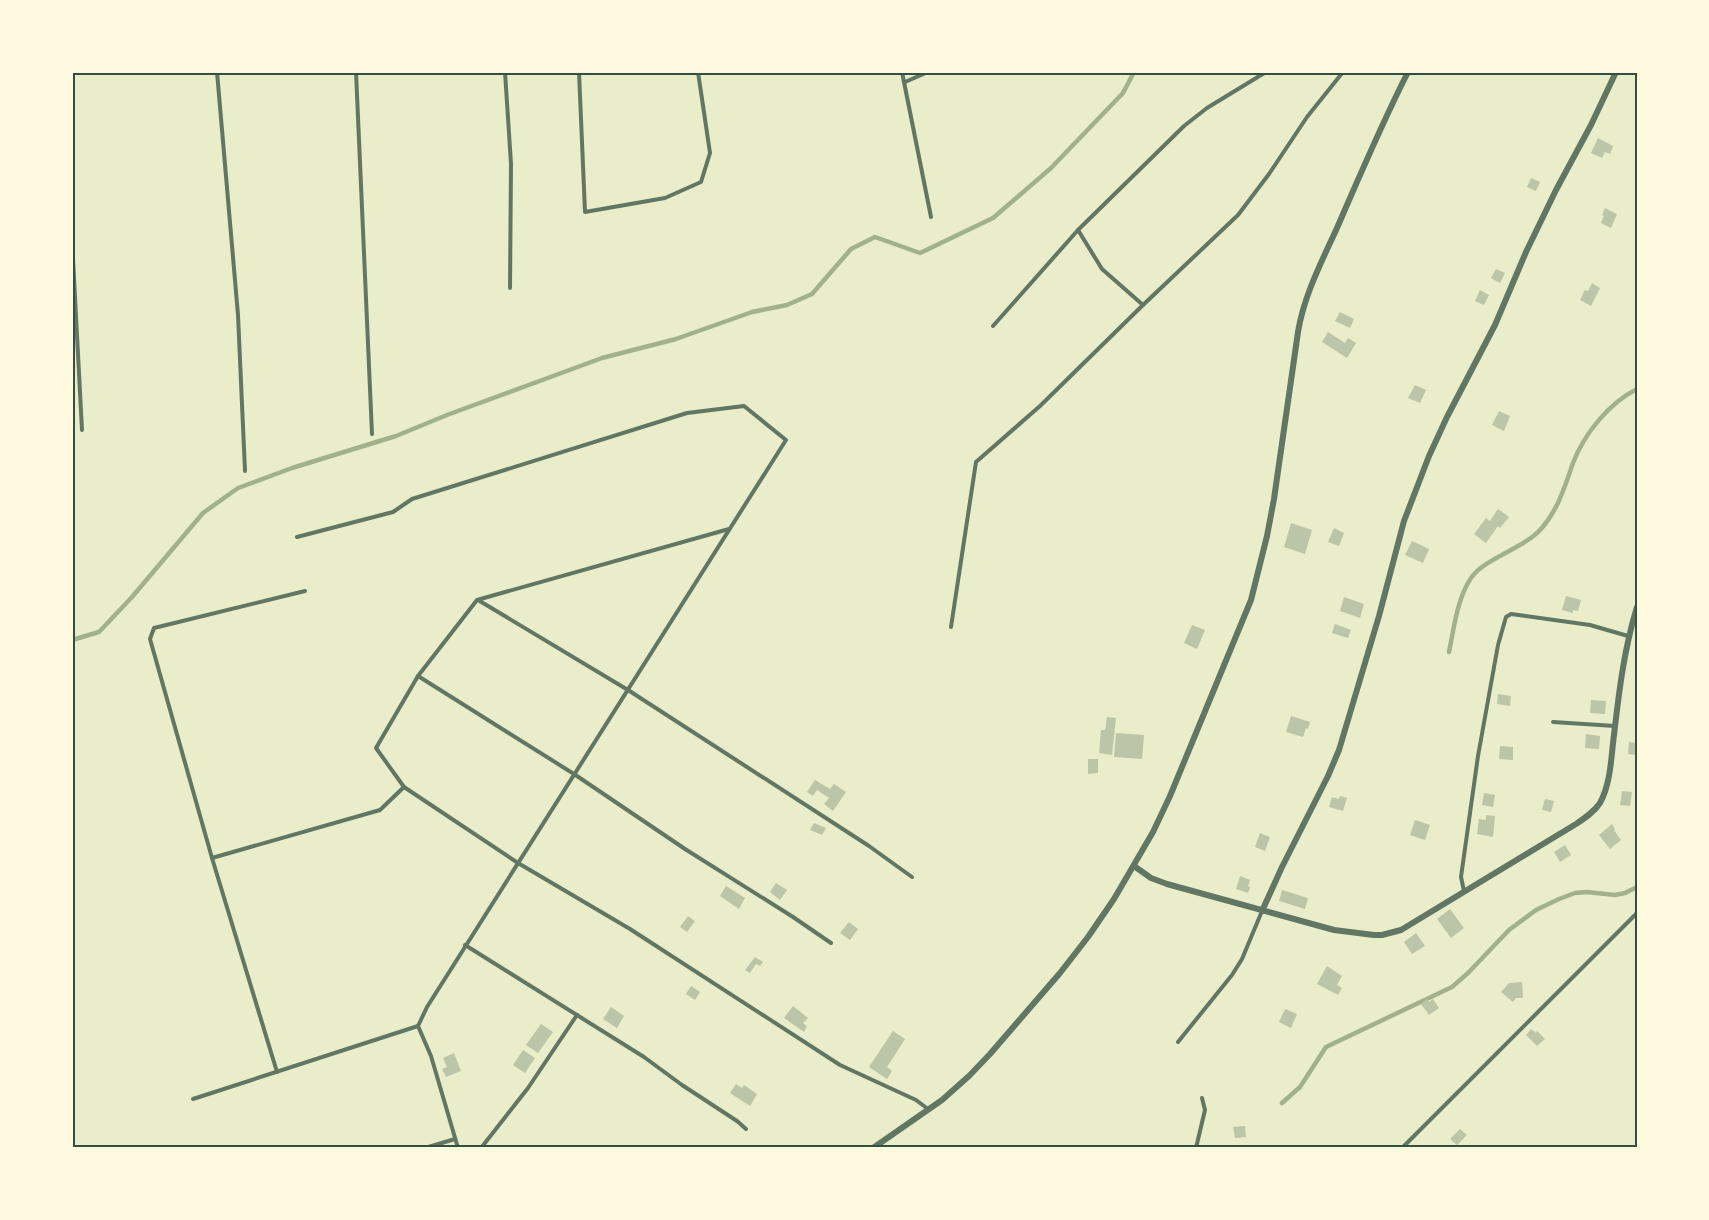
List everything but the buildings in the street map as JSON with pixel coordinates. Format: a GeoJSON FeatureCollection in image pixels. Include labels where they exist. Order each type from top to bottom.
{"type":"FeatureCollection","features":[{"type":"Feature","properties":{"kind":"street"},"geometry":{"type":"LineString","coordinates":[[873,1148],[957,1087],[976,1069],[1060,973],[1102,918],[1134,866],[1162,813],[1251,600],[1268,536],[1303,310],[1367,159],[1408,72]]}},
{"type":"Feature","properties":{"kind":"street"},"geometry":{"type":"LineString","coordinates":[[1262,911],[1339,750],[1379,616],[1404,521],[1435,442],[1495,325],[1526,252],[1616,72]]}},
{"type":"Feature","properties":{"kind":"street"},"geometry":{"type":"LineString","coordinates":[[1134,866],[1151,878],[1167,884],[1334,930],[1382,935],[1401,930],[1575,824],[1595,809],[1608,780],[1628,636],[1637,607]]}},
{"type":"Feature","properties":{"kind":"lane"},"geometry":{"type":"LineString","coordinates":[[217,72],[238,315],[245,471]]}},
{"type":"Feature","properties":{"kind":"lane"},"geometry":{"type":"LineString","coordinates":[[356,72],[372,434]]}},
{"type":"Feature","properties":{"kind":"lane"},"geometry":{"type":"LineString","coordinates":[[505,72],[511,164],[510,288]]}},
{"type":"Feature","properties":{"kind":"lane"},"geometry":{"type":"LineString","coordinates":[[579,72],[585,212],[665,198],[701,182],[710,153],[698,72]]}},
{"type":"Feature","properties":{"kind":"lane"},"geometry":{"type":"LineString","coordinates":[[902,72],[931,217]]}},
{"type":"Feature","properties":{"kind":"lane"},"geometry":{"type":"LineString","coordinates":[[905,82],[928,72]]}},
{"type":"Feature","properties":{"kind":"lane"},"geometry":{"type":"LineString","coordinates":[[993,326],[1078,230],[1195,117],[1223,97],[1266,72]]}},
{"type":"Feature","properties":{"kind":"lane"},"geometry":{"type":"LineString","coordinates":[[951,627],[976,462],[1040,406],[1238,215],[1307,117],[1343,72]]}},
{"type":"Feature","properties":{"kind":"lane"},"geometry":{"type":"LineString","coordinates":[[1078,230],[1102,269],[1143,305]]}},
{"type":"Feature","properties":{"kind":"lane"},"geometry":{"type":"LineString","coordinates":[[72,240],[82,430]]}},
{"type":"Feature","properties":{"kind":"lane"},"geometry":{"type":"LineString","coordinates":[[193,1099],[418,1026],[465,945],[786,440],[744,406],[687,413],[412,499],[393,512],[297,537]]}},
{"type":"Feature","properties":{"kind":"lane"},"geometry":{"type":"LineString","coordinates":[[730,528],[477,600],[418,676],[376,748],[404,787],[518,863],[630,929],[832,1060],[916,1100],[928,1110]]}},
{"type":"Feature","properties":{"kind":"lane"},"geometry":{"type":"LineString","coordinates":[[277,1072],[212,858],[150,639],[154,628],[305,591]]}},
{"type":"Feature","properties":{"kind":"lane"},"geometry":{"type":"LineString","coordinates":[[477,600],[628,690],[912,877]]}},
{"type":"Feature","properties":{"kind":"lane"},"geometry":{"type":"LineString","coordinates":[[1464,892],[1461,878],[1478,756],[1498,645],[1506,617],[1512,614],[1581,624],[1628,636]]}},
{"type":"Feature","properties":{"kind":"lane"},"geometry":{"type":"LineString","coordinates":[[418,676],[574,774],[831,943]]}},
{"type":"Feature","properties":{"kind":"lane"},"geometry":{"type":"LineString","coordinates":[[1553,722],[1615,726]]}},
{"type":"Feature","properties":{"kind":"lane"},"geometry":{"type":"LineString","coordinates":[[212,858],[380,810],[404,787]]}},
{"type":"Feature","properties":{"kind":"lane"},"geometry":{"type":"LineString","coordinates":[[1178,1042],[1238,967],[1262,911]]}},
{"type":"Feature","properties":{"kind":"lane"},"geometry":{"type":"LineString","coordinates":[[1402,1148],[1637,913]]}},
{"type":"Feature","properties":{"kind":"lane"},"geometry":{"type":"LineString","coordinates":[[465,945],[644,1057],[682,1085],[737,1120],[746,1129]]}},
{"type":"Feature","properties":{"kind":"lane"},"geometry":{"type":"LineString","coordinates":[[481,1148],[528,1088],[577,1015]]}},
{"type":"Feature","properties":{"kind":"lane"},"geometry":{"type":"LineString","coordinates":[[418,1026],[431,1056],[458,1148]]}},
{"type":"Feature","properties":{"kind":"lane"},"geometry":{"type":"LineString","coordinates":[[1197,1148],[1205,1110],[1202,1098]]}},
{"type":"Feature","properties":{"kind":"lane"},"geometry":{"type":"LineString","coordinates":[[426,1148],[455,1139]]}},
{"type":"Feature","properties":{"kind":"waterway"},"geometry":{"type":"LineString","coordinates":[[72,640],[99,632],[132,597],[203,513],[238,488],[292,468],[396,436],[602,358],[676,339],[752,312],[787,305],[812,294],[851,249],[875,237],[920,253],[993,218],[1051,168],[1123,93],[1134,72]]}},
{"type":"Feature","properties":{"kind":"waterway"},"geometry":{"type":"LineString","coordinates":[[1449,652],[1459,604],[1471,578],[1485,565],[1541,529],[1556,506],[1584,441],[1607,411],[1637,389]]}},
{"type":"Feature","properties":{"kind":"waterway"},"geometry":{"type":"LineString","coordinates":[[1282,1103],[1300,1087],[1326,1047],[1452,987],[1509,930],[1536,910],[1575,893],[1615,895],[1637,887]]}}]}
